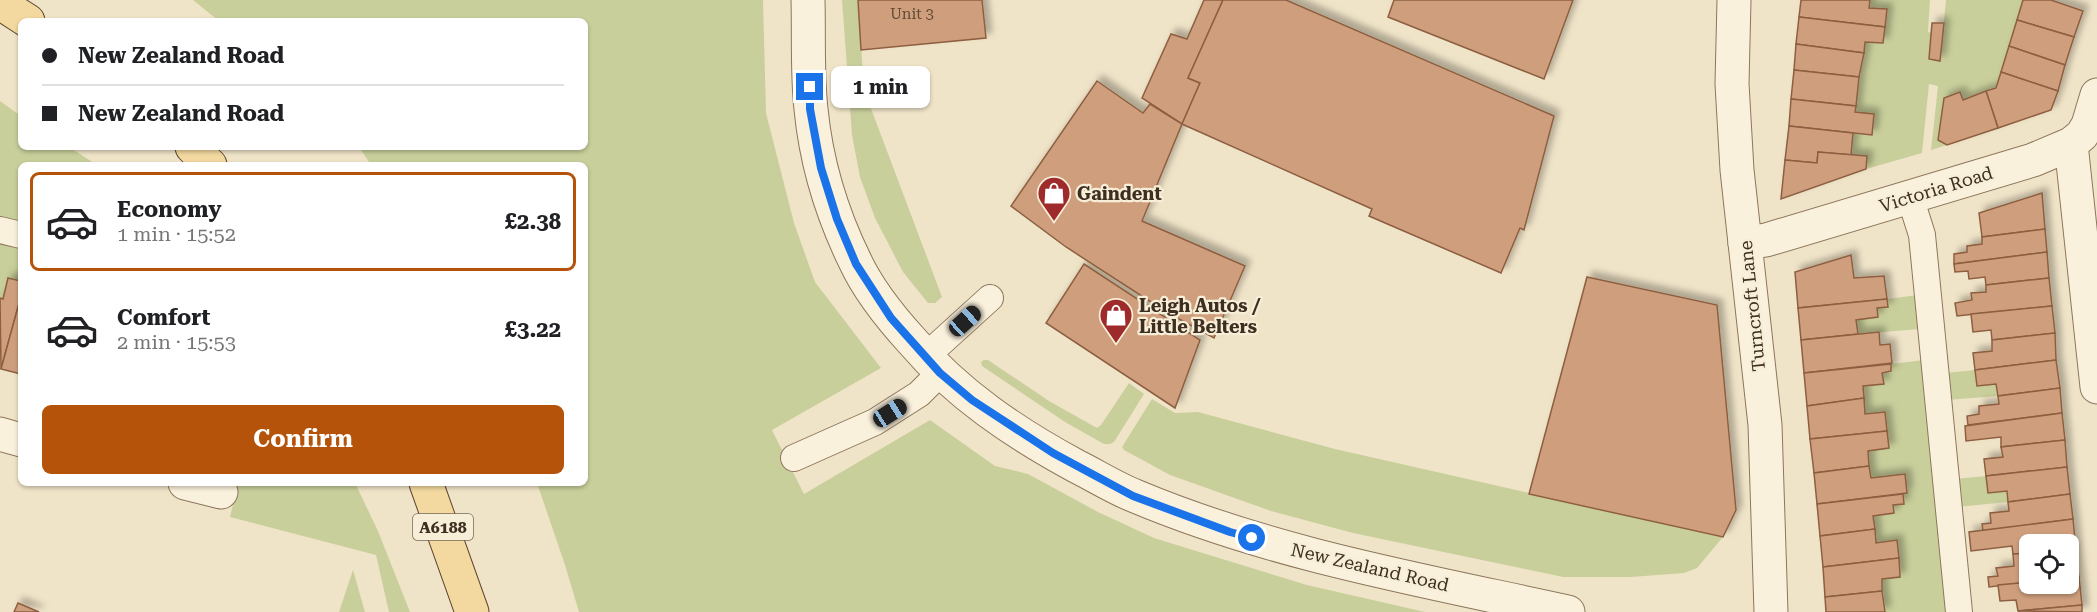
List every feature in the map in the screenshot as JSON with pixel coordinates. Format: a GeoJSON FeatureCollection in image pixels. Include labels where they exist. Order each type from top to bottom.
{"type":"FeatureCollection","features":[{"type":"Feature","properties":{"kind":"main road"},"geometry":{"type":"LineString","coordinates":[[0,3],[23,18]]}},
{"type":"Feature","properties":{"kind":"main road"},"geometry":{"type":"LineString","coordinates":[[195,150],[207,162]]}},
{"type":"Feature","properties":{"kind":"main road","name":"A6188"},"geometry":{"type":"LineString","coordinates":[[427,486],[472,612]]}},
{"type":"Feature","properties":{"kind":"street","name":"New Zealand Road"},"geometry":{"type":"LineString","coordinates":[[808,0],[810,109],[821,168],[837,219],[856,264],[891,318],[932,365],[972,400],[1024,436],[1133,496],[1230,532],[1331,560],[1568,612]]}},
{"type":"Feature","properties":{"kind":"street","name":"Turncroft Lane"},"geometry":{"type":"LineString","coordinates":[[1734,0],[1732,84],[1737,170],[1765,425],[1770,612]]}},
{"type":"Feature","properties":{"kind":"street"},"geometry":{"type":"LineString","coordinates":[[2095,110],[2082,135],[2072,144],[2097,387]]}},
{"type":"Feature","properties":{"kind":"street","name":"Victoria Road"},"geometry":{"type":"LineString","coordinates":[[1745,243],[1766,240],[1910,197],[2033,159],[2072,144]]}},
{"type":"Feature","properties":{"kind":"street"},"geometry":{"type":"LineString","coordinates":[[0,434],[18,439]]}},
{"type":"Feature","properties":{"kind":"street"},"geometry":{"type":"LineString","coordinates":[[197,486],[221,492]]}},
{"type":"Feature","properties":{"kind":"lane"},"geometry":{"type":"LineString","coordinates":[[1910,197],[1922,235],[1959,612]]}},
{"type":"Feature","properties":{"kind":"lane"},"geometry":{"type":"LineString","coordinates":[[0,230],[18,234]]}},
{"type":"Feature","properties":{"kind":"lane"},"geometry":{"type":"LineString","coordinates":[[794,458],[875,422],[919,394],[932,365],[990,298]]}},
{"type":"Feature","properties":{"kind":"green space"},"geometry":{"type":"Polygon","coordinates":[[[193,0],[763,0],[766,113],[794,223],[815,282],[881,368],[772,430],[804,494],[930,420],[995,466],[1028,474],[1098,512],[1154,538],[1307,585],[1425,612],[579,612],[538,486],[588,486],[588,162],[369,162],[361,150],[588,150],[588,18],[215,18],[193,0]]]}},
{"type":"Feature","properties":{"kind":"green space"},"geometry":{"type":"Polygon","coordinates":[[[842,0],[858,0],[864,90],[942,297],[935,303],[928,303],[903,272],[875,218],[860,177],[852,135],[842,0]]]}},
{"type":"Feature","properties":{"kind":"green space"},"geometry":{"type":"Polygon","coordinates":[[[1870,0],[1930,0],[1928,32],[1932,33],[1940,60],[1946,0],[2023,0],[1996,88],[1963,100],[1960,92],[1944,98],[1938,140],[1947,145],[1931,150],[1938,86],[1929,84],[1922,153],[1866,169],[1867,156],[1851,155],[1853,133],[1872,135],[1874,114],[1855,112],[1865,42],[1883,43],[1887,9],[1869,8],[1870,0]]]}},
{"type":"Feature","properties":{"kind":"green space"},"geometry":{"type":"Polygon","coordinates":[[[0,101],[18,114],[18,150],[74,150],[92,162],[18,162],[18,224],[0,219],[0,101]]]}},
{"type":"Feature","properties":{"kind":"green space"},"geometry":{"type":"Polygon","coordinates":[[[0,238],[18,243],[18,280],[9,278],[3,299],[0,298],[0,238]]]}},
{"type":"Feature","properties":{"kind":"green space"},"geometry":{"type":"Polygon","coordinates":[[[1918,295],[1920,329],[1858,334],[1856,320],[1878,317],[1877,308],[1887,299],[1918,295]]]}},
{"type":"Feature","properties":{"kind":"green space"},"geometry":{"type":"Polygon","coordinates":[[[988,360],[1049,401],[1097,428],[1129,383],[1144,394],[1114,442],[1104,444],[1065,422],[982,366],[981,362],[988,360]]]}},
{"type":"Feature","properties":{"kind":"green space"},"geometry":{"type":"Polygon","coordinates":[[[1924,360],[1948,612],[1885,612],[1882,579],[1900,577],[1897,541],[1876,543],[1873,516],[1894,513],[1893,505],[1904,504],[1903,494],[1907,493],[1905,474],[1871,478],[1868,451],[1889,448],[1885,412],[1865,414],[1863,386],[1884,384],[1882,373],[1891,371],[1891,364],[1924,360]]]}},
{"type":"Feature","properties":{"kind":"green space"},"geometry":{"type":"Polygon","coordinates":[[[1975,370],[1977,386],[1996,384],[1998,396],[1947,400],[1945,373],[1975,370]]]}},
{"type":"Feature","properties":{"kind":"green space"},"geometry":{"type":"Polygon","coordinates":[[[1152,399],[1175,413],[1198,412],[1335,449],[1723,537],[1697,568],[1684,573],[1631,577],[1563,577],[1353,533],[1271,511],[1170,475],[1124,450],[1122,447],[1152,399]]]}},
{"type":"Feature","properties":{"kind":"green space"},"geometry":{"type":"Polygon","coordinates":[[[1986,476],[1988,493],[2007,491],[2008,502],[1957,507],[1955,479],[1986,476]]]}},
{"type":"Feature","properties":{"kind":"green space"},"geometry":{"type":"Polygon","coordinates":[[[237,486],[356,486],[378,531],[410,612],[389,612],[376,555],[230,517],[237,486]]]}},
{"type":"Feature","properties":{"kind":"green space"},"geometry":{"type":"Polygon","coordinates":[[[353,570],[365,612],[339,612],[353,570]]]}},
{"type":"Feature","properties":{"kind":"building"},"geometry":{"type":"Polygon","coordinates":[[[858,0],[982,0],[986,38],[861,50],[858,0]]]}},
{"type":"Feature","properties":{"kind":"building"},"geometry":{"type":"Polygon","coordinates":[[[1204,0],[1223,0],[1188,78],[1200,83],[1182,124],[1142,98],[1171,34],[1187,39],[1204,0]]]}},
{"type":"Feature","properties":{"kind":"building"},"geometry":{"type":"Polygon","coordinates":[[[1223,0],[1286,0],[1554,116],[1524,230],[1520,228],[1501,273],[1369,216],[1372,209],[1182,124],[1200,83],[1188,78],[1223,0]]]}},
{"type":"Feature","properties":{"kind":"building"},"geometry":{"type":"Polygon","coordinates":[[[1394,0],[1573,0],[1544,79],[1388,17],[1394,0]]]}},
{"type":"Feature","properties":{"kind":"building"},"geometry":{"type":"Polygon","coordinates":[[[1801,0],[1870,0],[1869,8],[1887,9],[1885,27],[1799,17],[1801,0]]]}},
{"type":"Feature","properties":{"kind":"building"},"geometry":{"type":"Polygon","coordinates":[[[2023,0],[2051,0],[2083,11],[2074,37],[2017,20],[2023,0]]]}},
{"type":"Feature","properties":{"kind":"building"},"geometry":{"type":"Polygon","coordinates":[[[1799,17],[1885,27],[1883,43],[1865,42],[1864,53],[1796,44],[1799,17]]]}},
{"type":"Feature","properties":{"kind":"building"},"geometry":{"type":"Polygon","coordinates":[[[2017,20],[2074,37],[2065,65],[2009,46],[2017,20]]]}},
{"type":"Feature","properties":{"kind":"building"},"geometry":{"type":"Polygon","coordinates":[[[1932,23],[1944,23],[1940,61],[1929,59],[1932,23]]]}},
{"type":"Feature","properties":{"kind":"building"},"geometry":{"type":"Polygon","coordinates":[[[1796,44],[1864,53],[1859,77],[1794,70],[1796,44]]]}},
{"type":"Feature","properties":{"kind":"building"},"geometry":{"type":"Polygon","coordinates":[[[2009,46],[2065,65],[2058,91],[2001,72],[2009,46]]]}},
{"type":"Feature","properties":{"kind":"building"},"geometry":{"type":"Polygon","coordinates":[[[1794,70],[1859,77],[1856,106],[1791,99],[1794,70]]]}},
{"type":"Feature","properties":{"kind":"building"},"geometry":{"type":"Polygon","coordinates":[[[2001,72],[2058,91],[2051,110],[1998,128],[1986,91],[1996,88],[2001,72]]]}},
{"type":"Feature","properties":{"kind":"building"},"geometry":{"type":"Polygon","coordinates":[[[1097,81],[1143,113],[1150,104],[1182,124],[1142,221],[1245,266],[1214,338],[1168,313],[1066,247],[1011,206],[1097,81]]]}},
{"type":"Feature","properties":{"kind":"building"},"geometry":{"type":"Polygon","coordinates":[[[1986,91],[1998,128],[1947,145],[1938,140],[1944,98],[1960,92],[1963,100],[1986,91]]]}},
{"type":"Feature","properties":{"kind":"building"},"geometry":{"type":"Polygon","coordinates":[[[1791,99],[1856,106],[1855,112],[1874,114],[1872,135],[1789,126],[1791,99]]]}},
{"type":"Feature","properties":{"kind":"building"},"geometry":{"type":"Polygon","coordinates":[[[1789,126],[1853,133],[1851,155],[1818,152],[1817,163],[1785,160],[1789,126]]]}},
{"type":"Feature","properties":{"kind":"building"},"geometry":{"type":"Polygon","coordinates":[[[1818,152],[1867,156],[1866,169],[1781,199],[1785,160],[1817,163],[1818,152]]]}},
{"type":"Feature","properties":{"kind":"building"},"geometry":{"type":"Polygon","coordinates":[[[2042,193],[2045,229],[1982,237],[1979,213],[2042,193]]]}},
{"type":"Feature","properties":{"kind":"building"},"geometry":{"type":"Polygon","coordinates":[[[2045,229],[2047,252],[1954,264],[1954,254],[1967,252],[1967,246],[1982,244],[1982,237],[2045,229]]]}},
{"type":"Feature","properties":{"kind":"building"},"geometry":{"type":"Polygon","coordinates":[[[2047,252],[2049,278],[1986,285],[1985,277],[1969,279],[1968,271],[1955,272],[1954,264],[2047,252]]]}},
{"type":"Feature","properties":{"kind":"building"},"geometry":{"type":"Polygon","coordinates":[[[1851,255],[1854,278],[1884,276],[1887,299],[1798,308],[1795,272],[1851,255]]]}},
{"type":"Feature","properties":{"kind":"building"},"geometry":{"type":"Polygon","coordinates":[[[1084,264],[1200,340],[1175,408],[1046,323],[1084,264]]]}},
{"type":"Feature","properties":{"kind":"building"},"geometry":{"type":"Polygon","coordinates":[[[1587,277],[1717,305],[1736,510],[1723,537],[1529,494],[1587,277]]]}},
{"type":"Feature","properties":{"kind":"building"},"geometry":{"type":"Polygon","coordinates":[[[8,278],[18,280],[18,307],[1,369],[0,298],[3,299],[8,278]]]}},
{"type":"Feature","properties":{"kind":"building"},"geometry":{"type":"Polygon","coordinates":[[[2049,278],[2052,306],[1957,316],[1955,303],[1972,300],[1971,293],[1986,292],[1986,285],[2049,278]]]}},
{"type":"Feature","properties":{"kind":"building"},"geometry":{"type":"Polygon","coordinates":[[[1887,299],[1888,307],[1877,308],[1878,317],[1856,320],[1858,334],[1801,340],[1798,308],[1887,299]]]}},
{"type":"Feature","properties":{"kind":"building"},"geometry":{"type":"Polygon","coordinates":[[[2052,306],[2055,333],[1992,340],[1991,330],[1973,332],[1971,314],[2052,306]]]}},
{"type":"Feature","properties":{"kind":"building"},"geometry":{"type":"Polygon","coordinates":[[[18,307],[18,373],[1,369],[18,307]]]}},
{"type":"Feature","properties":{"kind":"building"},"geometry":{"type":"Polygon","coordinates":[[[1879,332],[1880,345],[1890,344],[1892,363],[1804,373],[1801,340],[1879,332]]]}},
{"type":"Feature","properties":{"kind":"building"},"geometry":{"type":"Polygon","coordinates":[[[2055,333],[2056,360],[1975,370],[1973,353],[1992,351],[1992,340],[2055,333]]]}},
{"type":"Feature","properties":{"kind":"building"},"geometry":{"type":"Polygon","coordinates":[[[2056,360],[2060,388],[1998,396],[1996,384],[1977,386],[1975,370],[2056,360]]]}},
{"type":"Feature","properties":{"kind":"building"},"geometry":{"type":"Polygon","coordinates":[[[1891,364],[1891,371],[1882,373],[1884,384],[1863,386],[1864,398],[1807,406],[1804,373],[1891,364]]]}},
{"type":"Feature","properties":{"kind":"building"},"geometry":{"type":"Polygon","coordinates":[[[2060,388],[2062,413],[1968,425],[1967,416],[1979,414],[1979,406],[1999,404],[1998,396],[2060,388]]]}},
{"type":"Feature","properties":{"kind":"building"},"geometry":{"type":"Polygon","coordinates":[[[1864,398],[1865,414],[1885,412],[1887,431],[1810,439],[1807,406],[1864,398]]]}},
{"type":"Feature","properties":{"kind":"building"},"geometry":{"type":"Polygon","coordinates":[[[2062,413],[2065,440],[2001,447],[2001,437],[1966,441],[1965,426],[2062,413]]]}},
{"type":"Feature","properties":{"kind":"building"},"geometry":{"type":"Polygon","coordinates":[[[1887,431],[1889,448],[1868,451],[1869,466],[1814,473],[1810,439],[1887,431]]]}},
{"type":"Feature","properties":{"kind":"building"},"geometry":{"type":"Polygon","coordinates":[[[2065,440],[2067,467],[1986,476],[1984,459],[2003,457],[2001,447],[2065,440]]]}},
{"type":"Feature","properties":{"kind":"building"},"geometry":{"type":"Polygon","coordinates":[[[1869,466],[1871,478],[1905,474],[1907,493],[1817,504],[1814,473],[1869,466]]]}},
{"type":"Feature","properties":{"kind":"building"},"geometry":{"type":"Polygon","coordinates":[[[2067,467],[2070,494],[2008,502],[2007,491],[1988,493],[1986,476],[2067,467]]]}},
{"type":"Feature","properties":{"kind":"building"},"geometry":{"type":"Polygon","coordinates":[[[1903,494],[1904,504],[1893,505],[1894,513],[1873,516],[1875,529],[1820,536],[1817,504],[1903,494]]]}},
{"type":"Feature","properties":{"kind":"building"},"geometry":{"type":"Polygon","coordinates":[[[2070,494],[2073,519],[1983,531],[1982,524],[1991,523],[1990,513],[2009,511],[2008,502],[2070,494]]]}},
{"type":"Feature","properties":{"kind":"building"},"geometry":{"type":"Polygon","coordinates":[[[2073,519],[2074,534],[2019,534],[2019,554],[2013,554],[2012,546],[1971,551],[1969,532],[2073,519]]]}},
{"type":"Feature","properties":{"kind":"building"},"geometry":{"type":"Polygon","coordinates":[[[1875,529],[1876,543],[1897,540],[1899,558],[1823,567],[1820,536],[1875,529]]]}},
{"type":"Feature","properties":{"kind":"building"},"geometry":{"type":"Polygon","coordinates":[[[2013,554],[2019,554],[2019,583],[1989,587],[1988,577],[1998,576],[1996,568],[2014,566],[2013,554]]]}},
{"type":"Feature","properties":{"kind":"building"},"geometry":{"type":"Polygon","coordinates":[[[1899,558],[1900,577],[1882,579],[1882,591],[1825,597],[1823,567],[1899,558]]]}},
{"type":"Feature","properties":{"kind":"building"},"geometry":{"type":"Polygon","coordinates":[[[2079,577],[2082,605],[2018,611],[2016,600],[2000,601],[1998,585],[2019,583],[2019,594],[2079,594],[2079,577]]]}},
{"type":"Feature","properties":{"kind":"building"},"geometry":{"type":"Polygon","coordinates":[[[1882,591],[1885,612],[1826,612],[1825,597],[1882,591]]]}},
{"type":"Feature","properties":{"kind":"building"},"geometry":{"type":"Polygon","coordinates":[[[18,603],[39,612],[14,612],[18,603]]]}},
{"type":"Feature","properties":{"kind":"building"},"geometry":{"type":"Polygon","coordinates":[[[2082,605],[2082,612],[2018,611],[2082,605]]]}},
{"type":"Feature","properties":{"kind":"place","name":"Gaindent"},"geometry":{"type":"Point","coordinates":[1054,222]}},
{"type":"Feature","properties":{"kind":"place","name":"Leigh Autos / Little Belters"},"geometry":{"type":"Point","coordinates":[1116,344]}},
{"type":"Feature","properties":{"kind":"route"},"geometry":{"type":"LineString","coordinates":[[810,87],[810,109],[821,168],[837,219],[856,264],[891,318],[940,373],[972,400],[1024,436],[1133,496],[1252,538]]}}]}
